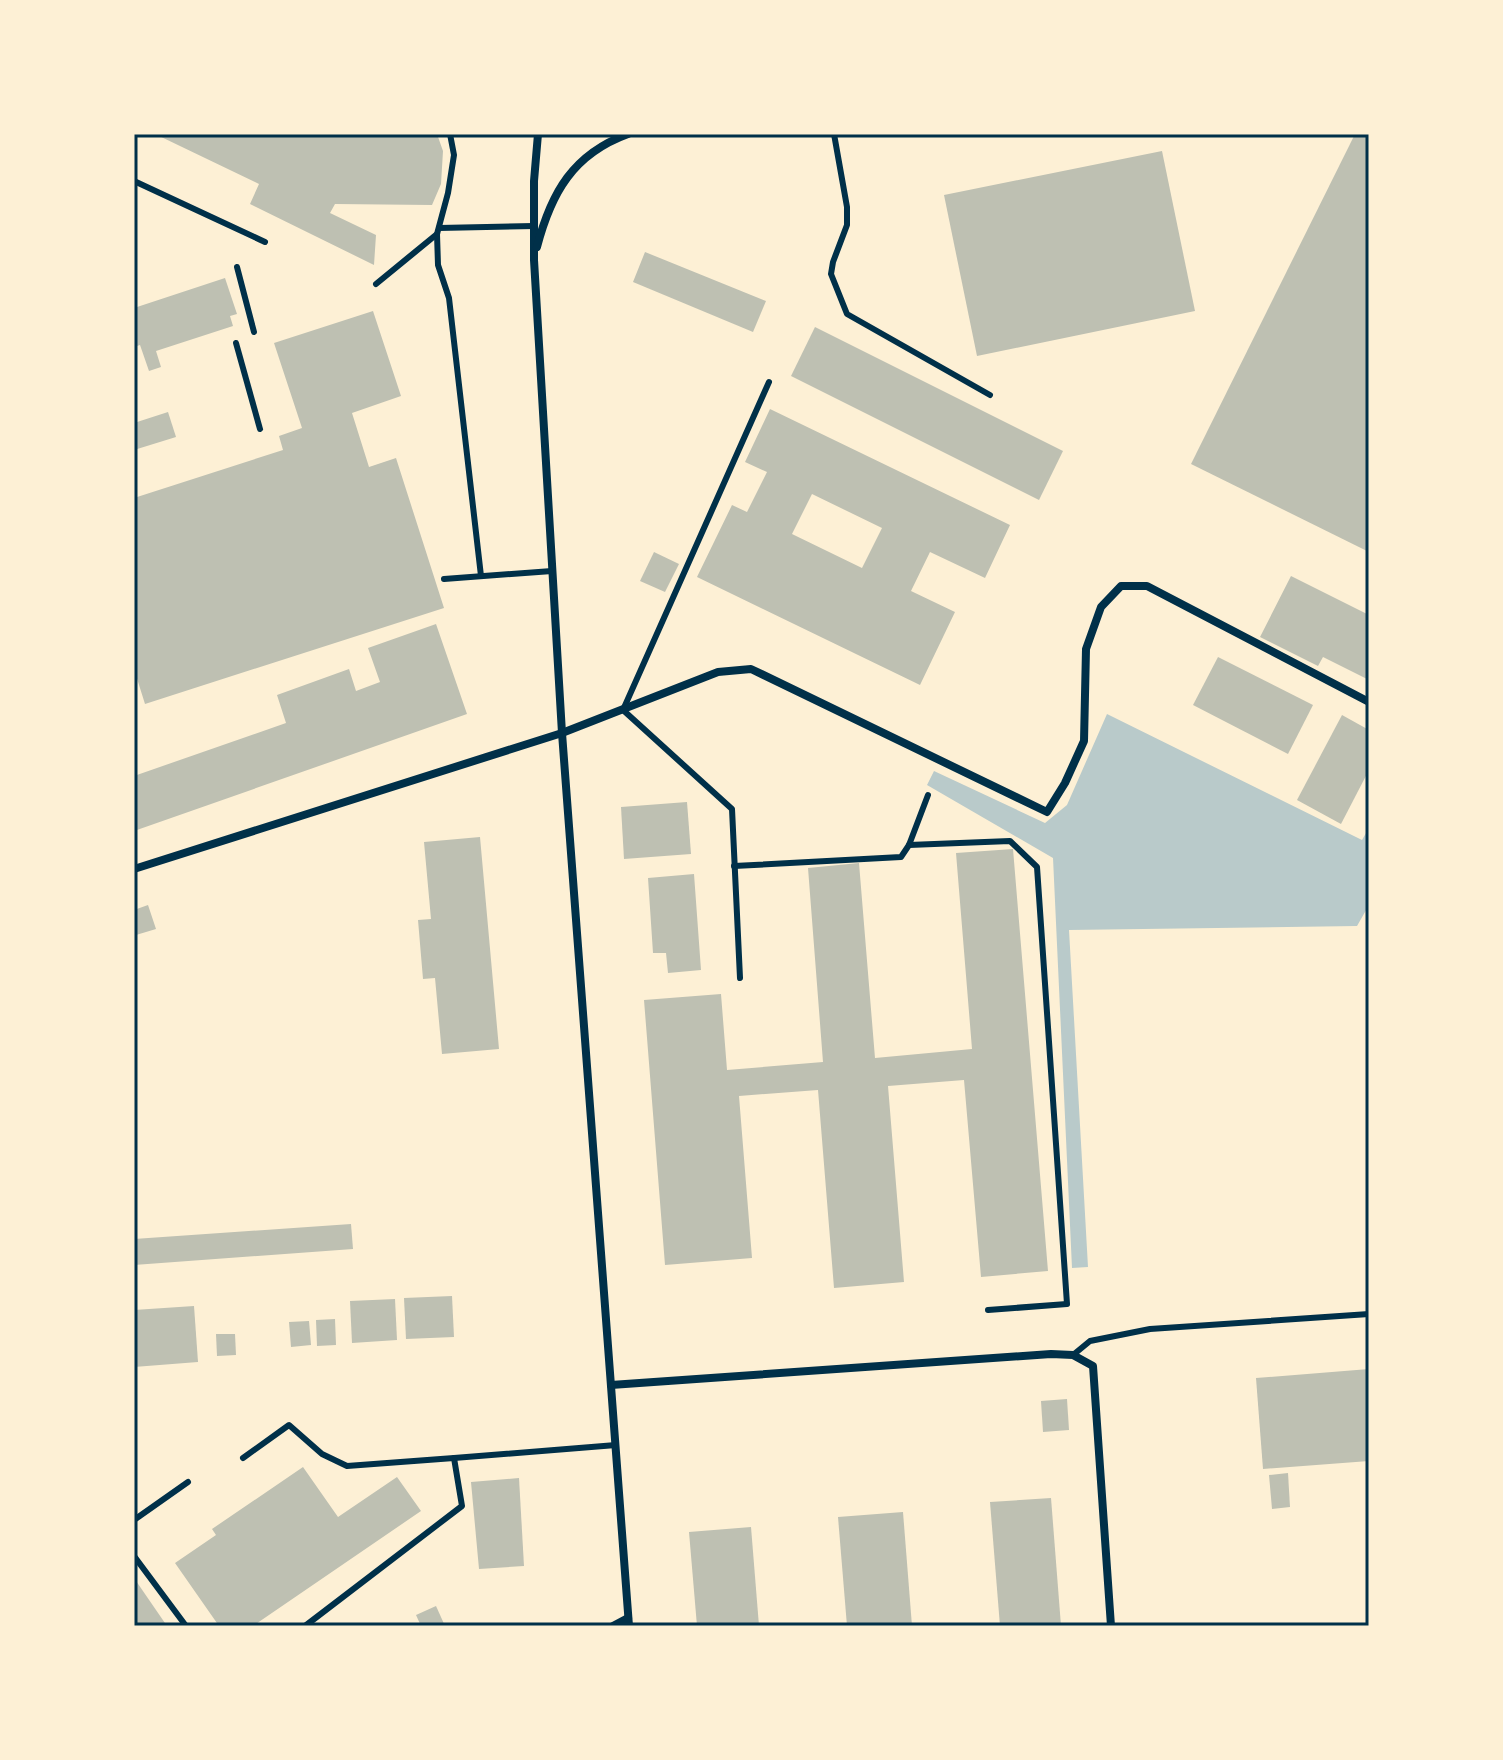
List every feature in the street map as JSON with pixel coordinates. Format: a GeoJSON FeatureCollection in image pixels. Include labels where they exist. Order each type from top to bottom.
{"type":"FeatureCollection","features":[{"type":"Feature","properties":{"kind":"street"},"geometry":{"type":"LineString","coordinates":[[538,134],[534,181],[534,260],[552,571],[628,1622],[613,1626]]}},
{"type":"Feature","properties":{"kind":"street"},"geometry":{"type":"LineString","coordinates":[[534,260],[545,217],[564,180],[586,156],[628,134]]}},
{"type":"Feature","properties":{"kind":"street"},"geometry":{"type":"LineString","coordinates":[[134,869],[562,733],[718,672],[751,669],[1047,812],[1065,783],[1084,741],[1086,649],[1101,607],[1121,586],[1147,586],[1369,702]]}},
{"type":"Feature","properties":{"kind":"street"},"geometry":{"type":"LineString","coordinates":[[611,1385],[1004,1357],[1073,1355],[1093,1366],[1111,1626]]}},
{"type":"Feature","properties":{"kind":"lane"},"geometry":{"type":"LineString","coordinates":[[450,134],[454,155],[438,231],[438,265],[449,298],[481,576]]}},
{"type":"Feature","properties":{"kind":"lane"},"geometry":{"type":"LineString","coordinates":[[834,134],[847,207],[847,225],[831,274],[847,314],[990,395]]}},
{"type":"Feature","properties":{"kind":"lane"},"geometry":{"type":"LineString","coordinates":[[134,181],[265,242]]}},
{"type":"Feature","properties":{"kind":"lane"},"geometry":{"type":"LineString","coordinates":[[376,284],[438,231],[534,226]]}},
{"type":"Feature","properties":{"kind":"lane"},"geometry":{"type":"LineString","coordinates":[[237,267],[254,332]]}},
{"type":"Feature","properties":{"kind":"lane"},"geometry":{"type":"LineString","coordinates":[[236,343],[260,429]]}},
{"type":"Feature","properties":{"kind":"lane"},"geometry":{"type":"LineString","coordinates":[[740,978],[732,809],[623,710],[769,382]]}},
{"type":"Feature","properties":{"kind":"lane"},"geometry":{"type":"LineString","coordinates":[[444,579],[552,571]]}},
{"type":"Feature","properties":{"kind":"lane"},"geometry":{"type":"LineString","coordinates":[[734,866],[901,857],[909,845],[928,795]]}},
{"type":"Feature","properties":{"kind":"lane"},"geometry":{"type":"LineString","coordinates":[[909,845],[1010,841],[1037,867],[1067,1304],[988,1310]]}},
{"type":"Feature","properties":{"kind":"lane"},"geometry":{"type":"LineString","coordinates":[[1073,1355],[1090,1341],[1150,1329],[1369,1314]]}},
{"type":"Feature","properties":{"kind":"lane"},"geometry":{"type":"LineString","coordinates":[[243,1458],[289,1425],[322,1454],[347,1466],[616,1445]]}},
{"type":"Feature","properties":{"kind":"lane"},"geometry":{"type":"LineString","coordinates":[[305,1626],[462,1506],[454,1458]]}},
{"type":"Feature","properties":{"kind":"lane"},"geometry":{"type":"LineString","coordinates":[[134,1520],[188,1482]]}},
{"type":"Feature","properties":{"kind":"lane"},"geometry":{"type":"LineString","coordinates":[[134,1556],[186,1626]]}},
{"type":"Feature","properties":{"kind":"shaded area"},"geometry":{"type":"Polygon","coordinates":[[[1107,714],[1362,840],[1369,828],[1369,905],[1357,926],[1069,930],[1088,1267],[1072,1268],[1053,858],[927,785],[934,771],[1045,823],[1067,805],[1107,714]]]}},
{"type":"Feature","properties":{"kind":"building"},"geometry":{"type":"Polygon","coordinates":[[[155,134],[437,134],[443,151],[441,184],[432,205],[335,204],[330,213],[376,235],[374,265],[250,204],[259,184],[155,134]]]}},
{"type":"Feature","properties":{"kind":"building"},"geometry":{"type":"Polygon","coordinates":[[[1355,134],[1369,134],[1369,552],[1191,464],[1355,134]]]}},
{"type":"Feature","properties":{"kind":"building"},"geometry":{"type":"Polygon","coordinates":[[[1162,151],[1195,311],[977,356],[944,195],[1162,151]]]}},
{"type":"Feature","properties":{"kind":"building"},"geometry":{"type":"Polygon","coordinates":[[[645,252],[766,301],[753,332],[633,282],[645,252]]]}},
{"type":"Feature","properties":{"kind":"building"},"geometry":{"type":"Polygon","coordinates":[[[225,278],[237,314],[230,316],[233,326],[156,351],[161,367],[149,371],[140,345],[134,347],[134,308],[225,278]]]}},
{"type":"Feature","properties":{"kind":"building"},"geometry":{"type":"Polygon","coordinates":[[[373,311],[401,396],[352,413],[369,467],[396,458],[444,608],[145,704],[134,669],[134,498],[283,450],[279,436],[302,428],[274,343],[373,311]]]}},
{"type":"Feature","properties":{"kind":"building"},"geometry":{"type":"Polygon","coordinates":[[[815,327],[1063,451],[1039,500],[791,376],[815,327]]]}},
{"type":"Feature","properties":{"kind":"building"},"geometry":{"type":"Polygon","coordinates":[[[770,409],[1010,525],[985,578],[930,552],[911,591],[955,612],[920,685],[697,577],[732,505],[747,512],[767,472],[745,462],[770,409]],[[812,494],[792,534],[862,568],[882,528],[812,494]]]}},
{"type":"Feature","properties":{"kind":"building"},"geometry":{"type":"Polygon","coordinates":[[[168,412],[176,437],[134,450],[134,423],[168,412]]]}},
{"type":"Feature","properties":{"kind":"building"},"geometry":{"type":"Polygon","coordinates":[[[654,552],[679,564],[665,592],[640,581],[654,552]]]}},
{"type":"Feature","properties":{"kind":"building"},"geometry":{"type":"Polygon","coordinates":[[[1291,576],[1369,615],[1369,680],[1323,657],[1318,666],[1260,637],[1291,576]]]}},
{"type":"Feature","properties":{"kind":"building"},"geometry":{"type":"Polygon","coordinates":[[[436,624],[467,714],[134,831],[134,776],[286,723],[277,695],[349,669],[356,691],[380,682],[368,648],[436,624]]]}},
{"type":"Feature","properties":{"kind":"building"},"geometry":{"type":"Polygon","coordinates":[[[1218,657],[1313,705],[1288,754],[1193,705],[1218,657]]]}},
{"type":"Feature","properties":{"kind":"building"},"geometry":{"type":"Polygon","coordinates":[[[1342,715],[1369,730],[1369,770],[1341,824],[1297,800],[1342,715]]]}},
{"type":"Feature","properties":{"kind":"building"},"geometry":{"type":"Polygon","coordinates":[[[687,802],[691,854],[624,859],[621,807],[687,802]]]}},
{"type":"Feature","properties":{"kind":"building"},"geometry":{"type":"Polygon","coordinates":[[[480,837],[499,1049],[442,1054],[435,978],[423,979],[418,920],[431,919],[424,842],[480,837]]]}},
{"type":"Feature","properties":{"kind":"building"},"geometry":{"type":"Polygon","coordinates":[[[1013,849],[1048,1271],[981,1277],[964,1080],[888,1086],[904,1282],[834,1288],[818,1090],[739,1096],[752,1258],[665,1265],[644,1000],[721,994],[727,1070],[823,1062],[808,868],[859,863],[875,1058],[972,1049],[956,853],[1013,849]]]}},
{"type":"Feature","properties":{"kind":"building"},"geometry":{"type":"Polygon","coordinates":[[[694,874],[701,970],[668,973],[666,953],[653,953],[648,878],[694,874]]]}},
{"type":"Feature","properties":{"kind":"building"},"geometry":{"type":"Polygon","coordinates":[[[148,905],[156,929],[136,935],[134,910],[148,905]]]}},
{"type":"Feature","properties":{"kind":"building"},"geometry":{"type":"Polygon","coordinates":[[[351,1224],[353,1249],[134,1265],[134,1239],[351,1224]]]}},
{"type":"Feature","properties":{"kind":"building"},"geometry":{"type":"Polygon","coordinates":[[[452,1296],[454,1337],[406,1339],[404,1298],[452,1296]]]}},
{"type":"Feature","properties":{"kind":"building"},"geometry":{"type":"Polygon","coordinates":[[[395,1299],[397,1340],[352,1343],[350,1301],[395,1299]]]}},
{"type":"Feature","properties":{"kind":"building"},"geometry":{"type":"Polygon","coordinates":[[[194,1306],[198,1362],[134,1367],[134,1310],[194,1306]]]}},
{"type":"Feature","properties":{"kind":"building"},"geometry":{"type":"Polygon","coordinates":[[[335,1319],[336,1345],[317,1346],[316,1320],[335,1319]]]}},
{"type":"Feature","properties":{"kind":"building"},"geometry":{"type":"Polygon","coordinates":[[[309,1321],[311,1345],[291,1347],[289,1322],[309,1321]]]}},
{"type":"Feature","properties":{"kind":"building"},"geometry":{"type":"Polygon","coordinates":[[[216,1334],[235,1334],[236,1355],[217,1356],[216,1334]]]}},
{"type":"Feature","properties":{"kind":"building"},"geometry":{"type":"Polygon","coordinates":[[[1369,1369],[1369,1461],[1263,1469],[1256,1378],[1369,1369]]]}},
{"type":"Feature","properties":{"kind":"building"},"geometry":{"type":"Polygon","coordinates":[[[1067,1399],[1069,1430],[1043,1432],[1041,1401],[1067,1399]]]}},
{"type":"Feature","properties":{"kind":"building"},"geometry":{"type":"Polygon","coordinates":[[[303,1467],[338,1517],[397,1477],[421,1511],[253,1626],[219,1626],[175,1563],[216,1535],[212,1529],[303,1467]]]}},
{"type":"Feature","properties":{"kind":"building"},"geometry":{"type":"Polygon","coordinates":[[[1288,1473],[1290,1507],[1272,1509],[1269,1475],[1288,1473]]]}},
{"type":"Feature","properties":{"kind":"building"},"geometry":{"type":"Polygon","coordinates":[[[519,1478],[524,1566],[479,1569],[471,1482],[519,1478]]]}},
{"type":"Feature","properties":{"kind":"building"},"geometry":{"type":"Polygon","coordinates":[[[1051,1498],[1061,1626],[1000,1626],[990,1502],[1051,1498]]]}},
{"type":"Feature","properties":{"kind":"building"},"geometry":{"type":"Polygon","coordinates":[[[903,1512],[912,1626],[847,1626],[838,1517],[903,1512]]]}},
{"type":"Feature","properties":{"kind":"building"},"geometry":{"type":"Polygon","coordinates":[[[751,1527],[759,1626],[697,1626],[689,1532],[751,1527]]]}},
{"type":"Feature","properties":{"kind":"building"},"geometry":{"type":"Polygon","coordinates":[[[134,1578],[167,1626],[134,1626],[134,1578]]]}},
{"type":"Feature","properties":{"kind":"building"},"geometry":{"type":"Polygon","coordinates":[[[436,1606],[445,1626],[421,1626],[416,1615],[436,1606]]]}}]}
